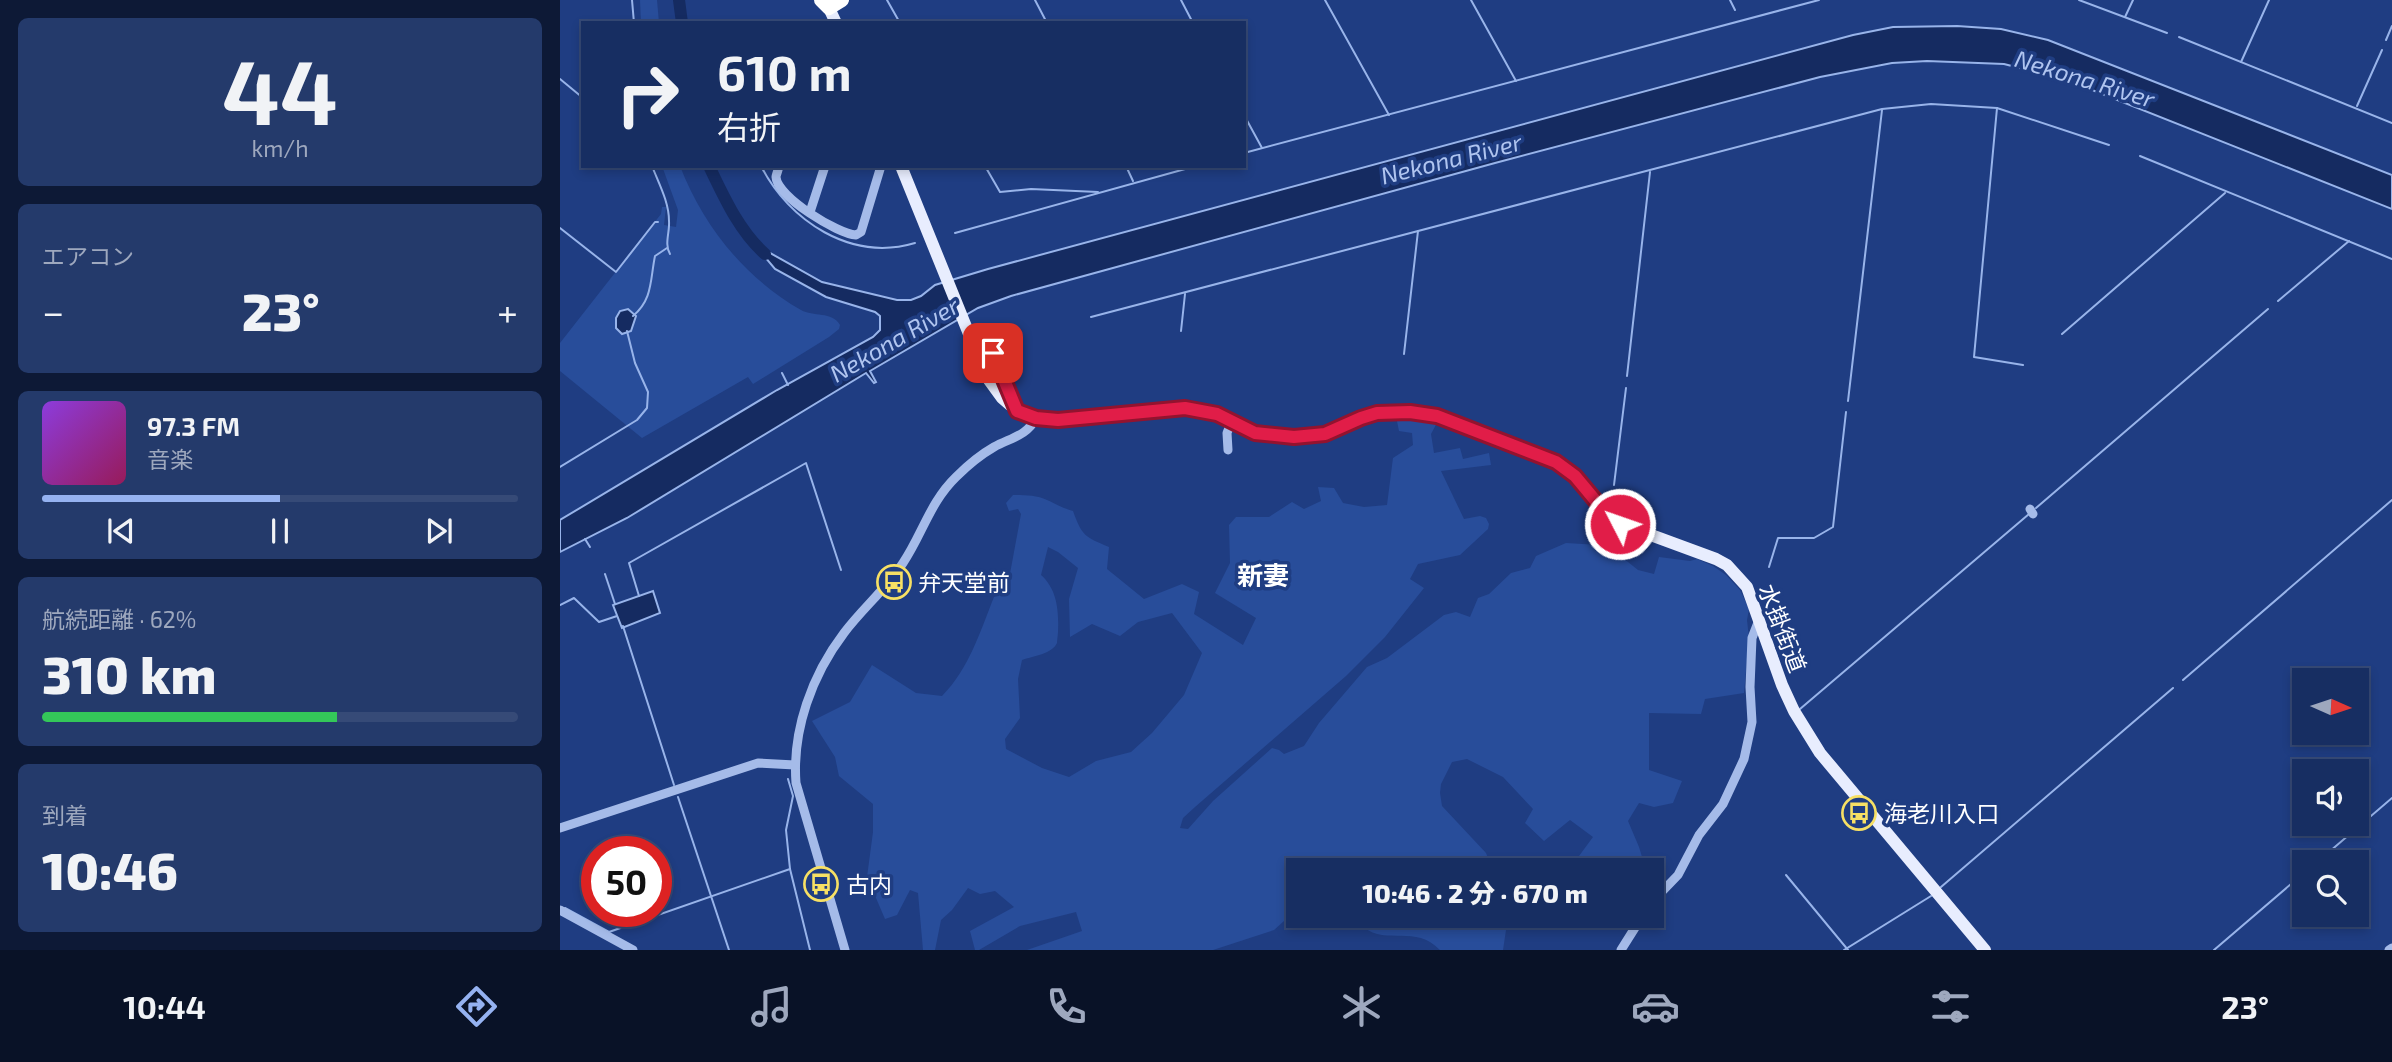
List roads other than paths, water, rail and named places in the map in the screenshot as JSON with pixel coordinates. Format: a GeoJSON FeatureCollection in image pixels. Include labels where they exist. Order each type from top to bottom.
{"type":"FeatureCollection","features":[{"type":"Feature","properties":{"kind":"main road"},"geometry":{"type":"LineString","coordinates":[[833,2],[836,21]]}},
{"type":"Feature","properties":{"kind":"main road","name":"水掛街道"},"geometry":{"type":"LineString","coordinates":[[903,172],[986,376],[1002,398],[1017,411],[1036,418],[1058,420],[1185,408],[1212,412],[1255,433],[1294,437],[1325,434],[1377,413],[1410,412],[1437,416],[1529,451],[1567,469],[1605,512],[1620,524],[1727,565],[1747,587],[1782,685],[1794,711],[1820,753],[1985,950]]}},
{"type":"Feature","properties":{"kind":"street"},"geometry":{"type":"LineString","coordinates":[[778,168],[776,177],[780,185],[810,212],[850,235],[859,234],[880,168]]}},
{"type":"Feature","properties":{"kind":"street"},"geometry":{"type":"LineString","coordinates":[[810,212],[824,168]]}},
{"type":"Feature","properties":{"kind":"street"},"geometry":{"type":"LineString","coordinates":[[993,353],[1017,411]]}},
{"type":"Feature","properties":{"kind":"street"},"geometry":{"type":"LineString","coordinates":[[845,950],[796,783],[794,765],[802,720],[820,670],[844,632],[902,564],[940,494],[984,453],[1030,429],[1036,418]]}},
{"type":"Feature","properties":{"kind":"street"},"geometry":{"type":"LineString","coordinates":[[1228,450],[1227,433],[1232,421]]}},
{"type":"Feature","properties":{"kind":"street"},"geometry":{"type":"LineString","coordinates":[[1664,890],[1678,875],[1699,835],[1723,804],[1744,759],[1752,722],[1752,638],[1759,620]]}},
{"type":"Feature","properties":{"kind":"street"},"geometry":{"type":"LineString","coordinates":[[560,828],[758,762],[794,765]]}},
{"type":"Feature","properties":{"kind":"street"},"geometry":{"type":"LineString","coordinates":[[560,910],[633,950]]}},
{"type":"Feature","properties":{"kind":"street"},"geometry":{"type":"LineString","coordinates":[[1621,950],[1635,928]]}},
{"type":"Feature","properties":{"kind":"water","name":"Nekona River"},"geometry":{"type":"Polygon","coordinates":[[[1957,26],[2001,29],[2048,40],[2392,175],[2392,209],[2067,80],[2004,64],[1927,61],[1892,63],[1820,77],[1495,163],[1011,296],[978,308],[870,371],[876,382],[866,373],[627,518],[560,552],[560,520],[777,390],[873,337],[880,330],[880,316],[875,312],[826,297],[775,269],[754,244],[822,282],[897,300],[911,300],[935,285],[988,269],[1853,35],[1893,27],[1957,26]]]}},
{"type":"Feature","properties":{"kind":"water"},"geometry":{"type":"Polygon","coordinates":[[[628,309],[636,316],[631,331],[622,334],[616,328],[616,318],[620,311],[628,309]]]}},
{"type":"Feature","properties":{"kind":"water"},"geometry":{"type":"Polygon","coordinates":[[[653,591],[660,613],[622,628],[613,605],[653,591]]]}},
{"type":"Feature","properties":{"kind":"waterway"},"geometry":{"type":"LineString","coordinates":[[632,0],[634,21]]}},
{"type":"Feature","properties":{"kind":"waterway"},"geometry":{"type":"LineString","coordinates":[[679,0],[682,21]]}},
{"type":"Feature","properties":{"kind":"waterway"},"geometry":{"type":"LineString","coordinates":[[887,0],[899,21]]}},
{"type":"Feature","properties":{"kind":"waterway"},"geometry":{"type":"LineString","coordinates":[[1035,0],[1046,21]]}},
{"type":"Feature","properties":{"kind":"waterway"},"geometry":{"type":"LineString","coordinates":[[1181,0],[1192,21]]}},
{"type":"Feature","properties":{"kind":"waterway"},"geometry":{"type":"LineString","coordinates":[[1325,0],[1389,115]]}},
{"type":"Feature","properties":{"kind":"waterway"},"geometry":{"type":"LineString","coordinates":[[1471,0],[1516,81]]}},
{"type":"Feature","properties":{"kind":"waterway"},"geometry":{"type":"LineString","coordinates":[[1730,0],[1735,10]]}},
{"type":"Feature","properties":{"kind":"waterway"},"geometry":{"type":"LineString","coordinates":[[1246,152],[1819,0]]}},
{"type":"Feature","properties":{"kind":"waterway"},"geometry":{"type":"LineString","coordinates":[[2079,0],[2167,33]]}},
{"type":"Feature","properties":{"kind":"waterway"},"geometry":{"type":"LineString","coordinates":[[2125,17],[2133,0]]}},
{"type":"Feature","properties":{"kind":"waterway"},"geometry":{"type":"LineString","coordinates":[[2241,62],[2269,0]]}},
{"type":"Feature","properties":{"kind":"waterway"},"geometry":{"type":"LineString","coordinates":[[2386,40],[2392,26]]}},
{"type":"Feature","properties":{"kind":"waterway"},"geometry":{"type":"LineString","coordinates":[[2179,37],[2392,123]]}},
{"type":"Feature","properties":{"kind":"waterway"},"geometry":{"type":"LineString","coordinates":[[2357,106],[2382,50]]}},
{"type":"Feature","properties":{"kind":"waterway"},"geometry":{"type":"LineString","coordinates":[[560,79],[581,96]]}},
{"type":"Feature","properties":{"kind":"waterway"},"geometry":{"type":"LineString","coordinates":[[1091,317],[1882,109],[1931,104],[1997,108],[2109,145]]}},
{"type":"Feature","properties":{"kind":"waterway"},"geometry":{"type":"LineString","coordinates":[[1997,108],[1974,357],[2023,365]]}},
{"type":"Feature","properties":{"kind":"waterway"},"geometry":{"type":"LineString","coordinates":[[1848,401],[1882,110]]}},
{"type":"Feature","properties":{"kind":"waterway"},"geometry":{"type":"LineString","coordinates":[[1246,119],[1262,148]]}},
{"type":"Feature","properties":{"kind":"waterway"},"geometry":{"type":"LineString","coordinates":[[2140,156],[2392,259]]}},
{"type":"Feature","properties":{"kind":"waterway"},"geometry":{"type":"LineString","coordinates":[[653,168],[669,214],[667,246],[670,254]]}},
{"type":"Feature","properties":{"kind":"waterway"},"geometry":{"type":"LineString","coordinates":[[710,168],[740,224],[765,254]]}},
{"type":"Feature","properties":{"kind":"waterway"},"geometry":{"type":"LineString","coordinates":[[762,168],[788,204],[805,220],[824,232],[868,247],[915,243]]}},
{"type":"Feature","properties":{"kind":"waterway"},"geometry":{"type":"LineString","coordinates":[[986,168],[1000,192],[1031,189],[1098,192]]}},
{"type":"Feature","properties":{"kind":"waterway"},"geometry":{"type":"LineString","coordinates":[[1127,168],[1133,181]]}},
{"type":"Feature","properties":{"kind":"waterway"},"geometry":{"type":"LineString","coordinates":[[955,233],[1189,168]]}},
{"type":"Feature","properties":{"kind":"waterway"},"geometry":{"type":"LineString","coordinates":[[1627,376],[1650,172]]}},
{"type":"Feature","properties":{"kind":"waterway"},"geometry":{"type":"LineString","coordinates":[[2062,334],[2225,193]]}},
{"type":"Feature","properties":{"kind":"waterway"},"geometry":{"type":"LineString","coordinates":[[560,228],[616,272],[655,222],[658,222]]}},
{"type":"Feature","properties":{"kind":"waterway"},"geometry":{"type":"LineString","coordinates":[[1404,354],[1418,231]]}},
{"type":"Feature","properties":{"kind":"waterway"},"geometry":{"type":"LineString","coordinates":[[2278,301],[2349,241]]}},
{"type":"Feature","properties":{"kind":"waterway"},"geometry":{"type":"LineString","coordinates":[[633,316],[647,296],[655,256],[667,248]]}},
{"type":"Feature","properties":{"kind":"waterway"},"geometry":{"type":"LineString","coordinates":[[1181,331],[1185,294]]}},
{"type":"Feature","properties":{"kind":"waterway"},"geometry":{"type":"LineString","coordinates":[[2036,508],[2268,309]]}},
{"type":"Feature","properties":{"kind":"waterway"},"geometry":{"type":"LineString","coordinates":[[560,467],[637,420],[647,408],[648,392],[635,363],[627,331]]}},
{"type":"Feature","properties":{"kind":"waterway"},"geometry":{"type":"LineString","coordinates":[[782,373],[788,385]]}},
{"type":"Feature","properties":{"kind":"waterway"},"geometry":{"type":"LineString","coordinates":[[1614,485],[1626,388]]}},
{"type":"Feature","properties":{"kind":"waterway"},"geometry":{"type":"LineString","coordinates":[[1769,567],[1778,538],[1814,538],[1833,527],[1846,412]]}},
{"type":"Feature","properties":{"kind":"waterway"},"geometry":{"type":"LineString","coordinates":[[639,596],[629,563],[806,463],[841,570]]}},
{"type":"Feature","properties":{"kind":"waterway"},"geometry":{"type":"LineString","coordinates":[[2183,680],[2392,500]]}},
{"type":"Feature","properties":{"kind":"waterway"},"geometry":{"type":"LineString","coordinates":[[1800,709],[2029,514]]}},
{"type":"Feature","properties":{"kind":"waterway"},"geometry":{"type":"LineString","coordinates":[[585,539],[590,547]]}},
{"type":"Feature","properties":{"kind":"waterway"},"geometry":{"type":"LineString","coordinates":[[605,574],[615,604]]}},
{"type":"Feature","properties":{"kind":"waterway"},"geometry":{"type":"LineString","coordinates":[[560,605],[574,598],[599,622],[617,616]]}},
{"type":"Feature","properties":{"kind":"waterway"},"geometry":{"type":"LineString","coordinates":[[623,626],[674,785]]}},
{"type":"Feature","properties":{"kind":"waterway"},"geometry":{"type":"LineString","coordinates":[[1941,887],[2173,688]]}},
{"type":"Feature","properties":{"kind":"waterway"},"geometry":{"type":"LineString","coordinates":[[788,779],[793,796],[786,830],[790,869],[810,950]]}},
{"type":"Feature","properties":{"kind":"waterway"},"geometry":{"type":"LineString","coordinates":[[678,797],[729,950]]}},
{"type":"Feature","properties":{"kind":"waterway"},"geometry":{"type":"LineString","coordinates":[[2331,850],[2392,798]]}},
{"type":"Feature","properties":{"kind":"waterway"},"geometry":{"type":"LineString","coordinates":[[565,908],[609,932],[790,869]]}},
{"type":"Feature","properties":{"kind":"waterway"},"geometry":{"type":"LineString","coordinates":[[1786,875],[1848,950]]}},
{"type":"Feature","properties":{"kind":"waterway"},"geometry":{"type":"LineString","coordinates":[[2214,950],[2292,883]]}},
{"type":"Feature","properties":{"kind":"waterway"},"geometry":{"type":"LineString","coordinates":[[1844,950],[1931,896]]}},
{"type":"Feature","properties":{"kind":"place","name":"弁天堂前"},"geometry":{"type":"Point","coordinates":[894,582]}},
{"type":"Feature","properties":{"kind":"place","name":"海老川入口"},"geometry":{"type":"Point","coordinates":[1859,813]}},
{"type":"Feature","properties":{"kind":"place","name":"古内"},"geometry":{"type":"Point","coordinates":[821,884]}},
{"type":"Feature","properties":{"kind":"district","name":"新妻"},"geometry":{"type":"Point","coordinates":[1263,574]}}]}
